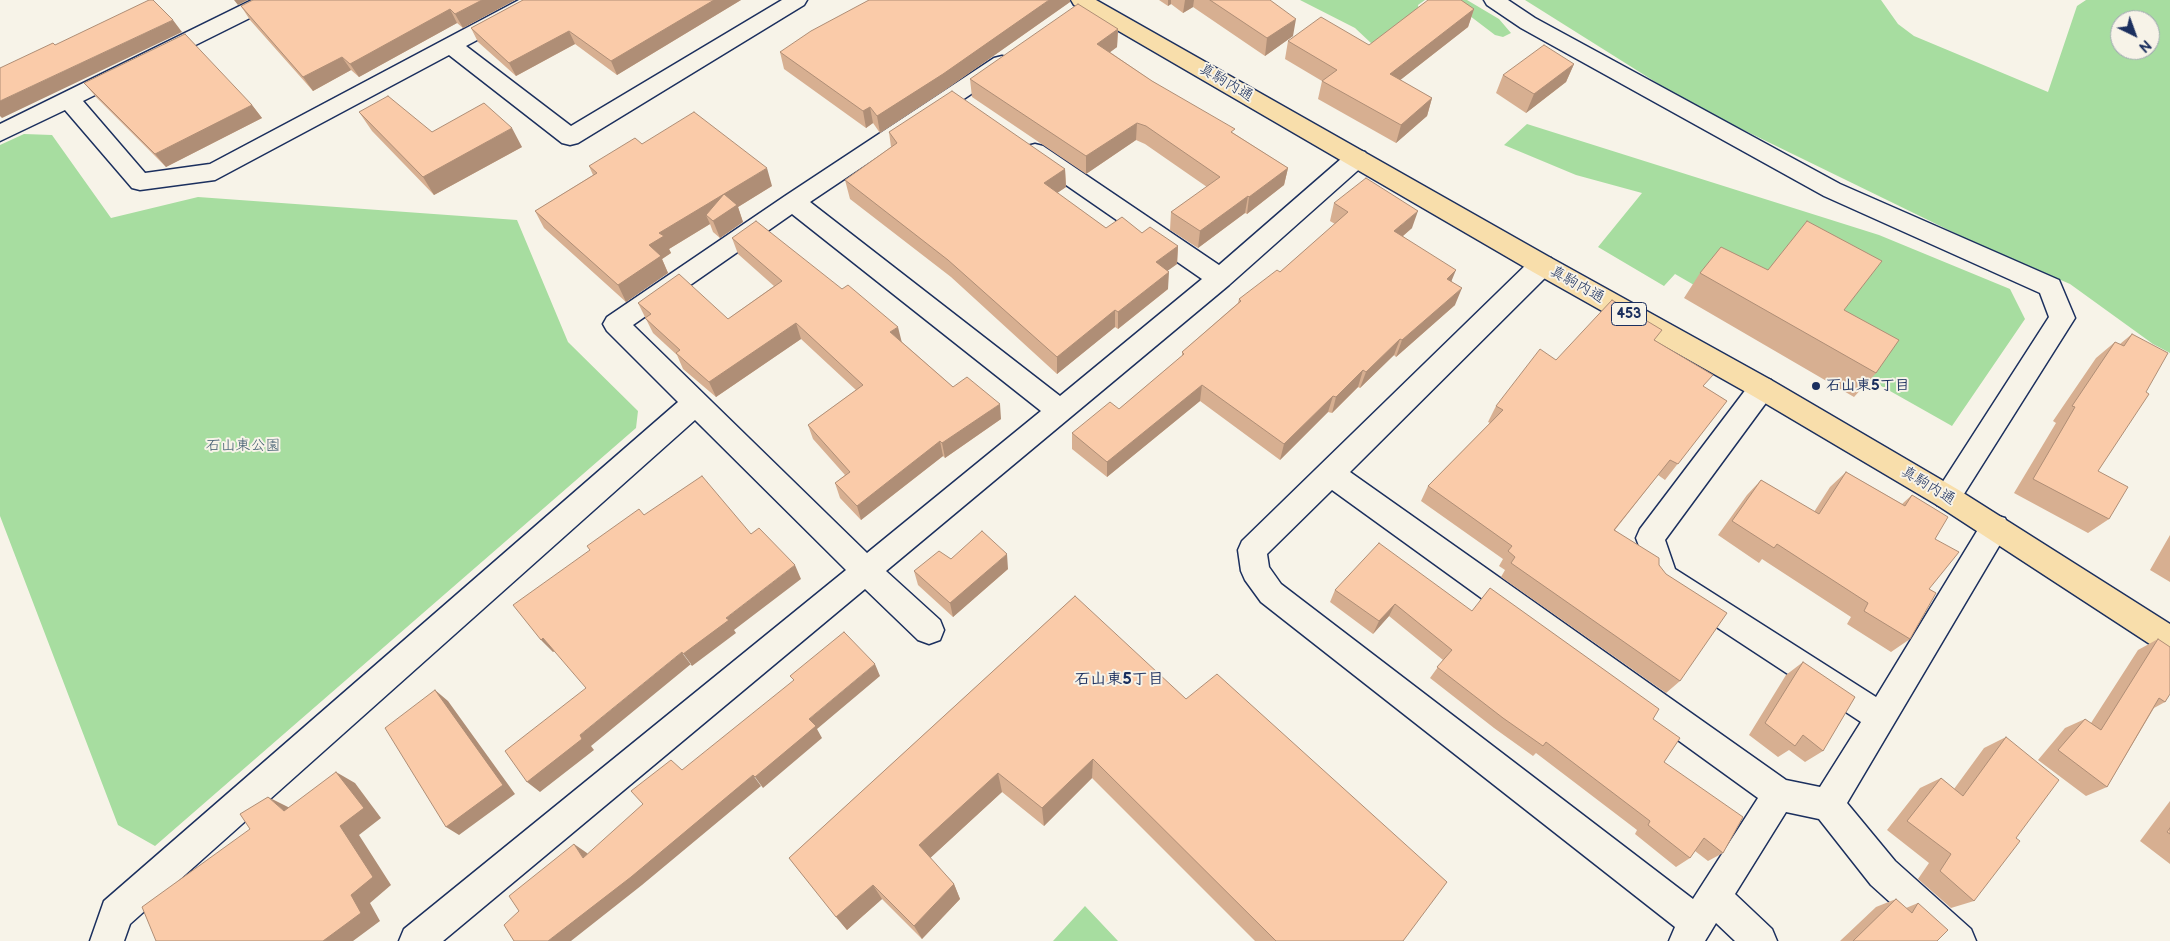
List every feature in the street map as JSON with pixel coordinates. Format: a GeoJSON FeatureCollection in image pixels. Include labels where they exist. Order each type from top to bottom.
{"type":"FeatureCollection","features":[{"type":"Feature","properties":{"kind":"highway","name":"真駒内通"},"geometry":{"type":"LineString","coordinates":[[1084,2],[1542,265],[1762,388],[1946,496],[2170,640]]}},
{"type":"Feature","properties":{"kind":"street"},"geometry":{"type":"LineString","coordinates":[[0,133],[269,0]]}},
{"type":"Feature","properties":{"kind":"street"},"geometry":{"type":"LineString","coordinates":[[69,100],[140,182],[215,172],[535,0]]}},
{"type":"Feature","properties":{"kind":"street"},"geometry":{"type":"LineString","coordinates":[[451,46],[570,137],[798,0]]}},
{"type":"Feature","properties":{"kind":"street"},"geometry":{"type":"LineString","coordinates":[[1494,0],[1545,33],[1832,190],[2050,287],[2062,318],[1946,496]]}},
{"type":"Feature","properties":{"kind":"street"},"geometry":{"type":"LineString","coordinates":[[1063,20],[1084,2]]}},
{"type":"Feature","properties":{"kind":"street"},"geometry":{"type":"LineString","coordinates":[[929,630],[866,571],[616,324],[794,202],[962,102],[1024,48]]}},
{"type":"Feature","properties":{"kind":"street"},"geometry":{"type":"LineString","coordinates":[[1018,141],[1220,278]]}},
{"type":"Feature","properties":{"kind":"street"},"geometry":{"type":"LineString","coordinates":[[416,941],[1220,278],[1357,158]]}},
{"type":"Feature","properties":{"kind":"street"},"geometry":{"type":"LineString","coordinates":[[794,202],[1060,411]]}},
{"type":"Feature","properties":{"kind":"street"},"geometry":{"type":"LineString","coordinates":[[1542,265],[1252,550],[1255,571],[1271,593],[1699,920],[1760,941]]}},
{"type":"Feature","properties":{"kind":"street"},"geometry":{"type":"LineString","coordinates":[[1762,388],[1650,538],[1652,546],[1664,577],[1882,718]]}},
{"type":"Feature","properties":{"kind":"street"},"geometry":{"type":"LineString","coordinates":[[107,941],[116,913],[696,404]]}},
{"type":"Feature","properties":{"kind":"street"},"geometry":{"type":"LineString","coordinates":[[1331,474],[1779,794],[1828,805],[1883,873],[1959,941]]}},
{"type":"Feature","properties":{"kind":"street"},"geometry":{"type":"LineString","coordinates":[[1828,805],[1995,528]]}},
{"type":"Feature","properties":{"kind":"street"},"geometry":{"type":"LineString","coordinates":[[1699,920],[1779,794]]}},
{"type":"Feature","properties":{"kind":"green space"},"geometry":{"type":"Polygon","coordinates":[[[1300,0],[1425,0],[1418,5],[1421,25],[1372,44],[1355,28],[1300,0]]]}},
{"type":"Feature","properties":{"kind":"green space"},"geometry":{"type":"Polygon","coordinates":[[[1449,0],[1467,0],[1499,19],[1511,33],[1503,37],[1495,35],[1449,0]]]}},
{"type":"Feature","properties":{"kind":"green space"},"geometry":{"type":"Polygon","coordinates":[[[1525,0],[1881,0],[1898,24],[1914,36],[2048,92],[2077,6],[2086,0],[2170,0],[2170,353],[2153,344],[2070,284],[1969,240],[1725,121],[1665,88],[1525,0]]]}},
{"type":"Feature","properties":{"kind":"green space"},"geometry":{"type":"Polygon","coordinates":[[[1527,124],[1879,235],[2010,289],[2025,319],[1952,426],[1867,378],[1750,295],[1694,285],[1675,274],[1664,286],[1598,247],[1642,193],[1576,175],[1504,145],[1527,124]]]}},
{"type":"Feature","properties":{"kind":"green space","name":"石山東公園"},"geometry":{"type":"Polygon","coordinates":[[[24,134],[52,135],[111,218],[198,197],[517,220],[568,342],[638,411],[636,428],[155,846],[118,825],[0,516],[0,145],[24,134]]]}},
{"type":"Feature","properties":{"kind":"green space"},"geometry":{"type":"Polygon","coordinates":[[[1085,906],[1118,941],[1053,941],[1085,906]]]}},
{"type":"Feature","properties":{"kind":"building"},"geometry":{"type":"Polygon","coordinates":[[[149,0],[153,0],[173,20],[0,101],[0,68],[53,43],[55,45],[149,0]]]}},
{"type":"Feature","properties":{"kind":"building"},"geometry":{"type":"Polygon","coordinates":[[[253,0],[482,0],[455,14],[450,9],[350,64],[342,57],[303,77],[241,6],[253,0]]]}},
{"type":"Feature","properties":{"kind":"building"},"geometry":{"type":"Polygon","coordinates":[[[523,0],[714,0],[611,61],[569,31],[509,63],[471,28],[523,0]]]}},
{"type":"Feature","properties":{"kind":"building"},"geometry":{"type":"Polygon","coordinates":[[[869,0],[1049,0],[943,74],[877,116],[870,107],[863,111],[780,52],[811,31],[869,0]]]}},
{"type":"Feature","properties":{"kind":"building"},"geometry":{"type":"Polygon","coordinates":[[[1210,0],[1270,0],[1296,19],[1267,38],[1210,0]]]}},
{"type":"Feature","properties":{"kind":"building"},"geometry":{"type":"Polygon","coordinates":[[[1428,0],[1461,0],[1474,9],[1390,74],[1432,98],[1401,125],[1322,81],[1337,70],[1288,41],[1321,17],[1369,45],[1428,0]]]}},
{"type":"Feature","properties":{"kind":"building"},"geometry":{"type":"Polygon","coordinates":[[[1078,4],[1118,29],[1097,44],[1152,81],[1235,129],[1231,132],[1288,168],[1200,231],[1171,212],[1220,177],[1146,126],[1137,123],[1086,156],[970,79],[1078,4]]]}},
{"type":"Feature","properties":{"kind":"building"},"geometry":{"type":"Polygon","coordinates":[[[185,34],[252,105],[155,154],[84,83],[185,34]]]}},
{"type":"Feature","properties":{"kind":"building"},"geometry":{"type":"Polygon","coordinates":[[[1544,45],[1574,64],[1534,94],[1503,75],[1544,45]]]}},
{"type":"Feature","properties":{"kind":"building"},"geometry":{"type":"Polygon","coordinates":[[[952,91],[1065,169],[1044,183],[1106,228],[1122,217],[1142,233],[1150,227],[1178,246],[1156,262],[1169,272],[1118,312],[1115,310],[1057,357],[948,260],[845,180],[897,143],[889,132],[952,91]]]}},
{"type":"Feature","properties":{"kind":"building"},"geometry":{"type":"Polygon","coordinates":[[[388,96],[432,132],[484,103],[512,128],[423,177],[359,112],[388,96]]]}},
{"type":"Feature","properties":{"kind":"building"},"geometry":{"type":"Polygon","coordinates":[[[694,112],[767,168],[659,233],[664,236],[649,245],[661,256],[618,285],[535,211],[597,173],[589,166],[635,138],[642,144],[694,112]]]}},
{"type":"Feature","properties":{"kind":"building"},"geometry":{"type":"Polygon","coordinates":[[[1366,178],[1418,211],[1394,231],[1456,270],[1447,279],[1462,288],[1402,340],[1400,339],[1366,372],[1363,370],[1336,397],[1333,396],[1284,444],[1202,385],[1107,462],[1072,433],[1110,402],[1119,409],[1184,354],[1182,352],[1241,301],[1239,299],[1277,270],[1280,272],[1348,212],[1334,203],[1366,178]]]}},
{"type":"Feature","properties":{"kind":"building"},"geometry":{"type":"Polygon","coordinates":[[[724,194],[737,205],[713,221],[706,215],[724,194]]]}},
{"type":"Feature","properties":{"kind":"building"},"geometry":{"type":"Polygon","coordinates":[[[756,221],[842,289],[848,285],[898,327],[890,332],[953,387],[967,377],[1000,404],[942,443],[940,441],[857,506],[835,483],[850,472],[808,425],[863,385],[796,323],[709,382],[676,353],[680,350],[645,318],[651,314],[638,303],[679,274],[728,319],[782,281],[732,238],[756,221]]]}},
{"type":"Feature","properties":{"kind":"building"},"geometry":{"type":"Polygon","coordinates":[[[1807,221],[1882,261],[1844,310],[1899,340],[1876,373],[1700,273],[1721,247],[1768,270],[1807,221]]]}},
{"type":"Feature","properties":{"kind":"building"},"geometry":{"type":"Polygon","coordinates":[[[1612,300],[1662,330],[1654,340],[1713,375],[1703,386],[1727,401],[1678,464],[1670,460],[1614,530],[1659,558],[1659,565],[1666,574],[1727,613],[1680,681],[1511,563],[1515,557],[1508,551],[1512,546],[1428,486],[1503,410],[1496,406],[1540,349],[1556,360],[1612,300]]]}},
{"type":"Feature","properties":{"kind":"building"},"geometry":{"type":"Polygon","coordinates":[[[2132,334],[2168,353],[2146,392],[2149,394],[2098,471],[2128,487],[2109,519],[2033,479],[2075,407],[2072,406],[2115,342],[2124,346],[2132,334]]]}},
{"type":"Feature","properties":{"kind":"building"},"geometry":{"type":"Polygon","coordinates":[[[1846,472],[1905,506],[1912,495],[1948,517],[1935,539],[1959,552],[1929,589],[1936,593],[1910,639],[1864,611],[1868,603],[1777,544],[1774,548],[1732,521],[1761,480],[1819,514],[1846,472]]]}},
{"type":"Feature","properties":{"kind":"building"},"geometry":{"type":"Polygon","coordinates":[[[702,476],[751,534],[759,528],[795,565],[726,618],[729,620],[683,654],[682,652],[580,735],[582,739],[527,782],[505,751],[586,688],[543,638],[541,640],[513,605],[590,550],[587,546],[639,509],[644,515],[702,476]]]}},
{"type":"Feature","properties":{"kind":"building"},"geometry":{"type":"Polygon","coordinates":[[[982,531],[1007,554],[950,603],[914,571],[939,551],[951,559],[982,531]]]}},
{"type":"Feature","properties":{"kind":"building"},"geometry":{"type":"Polygon","coordinates":[[[1379,543],[1472,611],[1490,588],[1659,709],[1653,719],[1680,738],[1664,762],[1743,817],[1723,853],[1704,838],[1690,858],[1648,825],[1650,821],[1546,742],[1543,746],[1437,667],[1452,650],[1395,604],[1379,621],[1335,590],[1379,543]]]}},
{"type":"Feature","properties":{"kind":"building"},"geometry":{"type":"Polygon","coordinates":[[[1075,596],[1186,699],[1217,674],[1447,882],[1403,941],[1276,941],[1093,759],[1042,808],[998,773],[919,845],[954,884],[914,926],[873,885],[836,917],[789,858],[1075,596]]]}},
{"type":"Feature","properties":{"kind":"building"},"geometry":{"type":"Polygon","coordinates":[[[844,632],[875,664],[809,719],[816,726],[755,777],[753,775],[631,877],[548,941],[514,941],[504,925],[519,911],[509,896],[574,844],[583,858],[643,804],[631,791],[671,760],[682,770],[794,680],[790,676],[844,632]]]}},
{"type":"Feature","properties":{"kind":"building"},"geometry":{"type":"Polygon","coordinates":[[[2158,639],[2170,647],[2170,694],[2165,702],[2159,698],[2107,787],[2058,750],[2085,719],[2101,730],[2158,639]]]}},
{"type":"Feature","properties":{"kind":"building"},"geometry":{"type":"Polygon","coordinates":[[[1803,662],[1855,697],[1823,751],[1803,735],[1795,746],[1765,723],[1803,662]]]}},
{"type":"Feature","properties":{"kind":"building"},"geometry":{"type":"Polygon","coordinates":[[[435,690],[503,785],[446,827],[385,728],[435,690]]]}},
{"type":"Feature","properties":{"kind":"building"},"geometry":{"type":"Polygon","coordinates":[[[2006,737],[2059,780],[2016,838],[2020,841],[1974,901],[1940,871],[1951,854],[1907,821],[1941,778],[1963,796],[2006,737]]]}},
{"type":"Feature","properties":{"kind":"building"},"geometry":{"type":"Polygon","coordinates":[[[336,772],[364,808],[340,826],[373,877],[351,895],[361,913],[323,941],[156,941],[142,907],[250,829],[240,814],[268,797],[284,811],[336,772]]]}},
{"type":"Feature","properties":{"kind":"building"},"geometry":{"type":"Polygon","coordinates":[[[1896,899],[1912,913],[1918,903],[1948,930],[1937,941],[1853,941],[1896,899]]]}},
{"type":"Feature","properties":{"kind":"place","name":"石山東5丁目"},"geometry":{"type":"Point","coordinates":[1816,386]}},
{"type":"Feature","properties":{"kind":"district","name":"石山東5丁目"},"geometry":{"type":"Point","coordinates":[1119,680]}}]}
